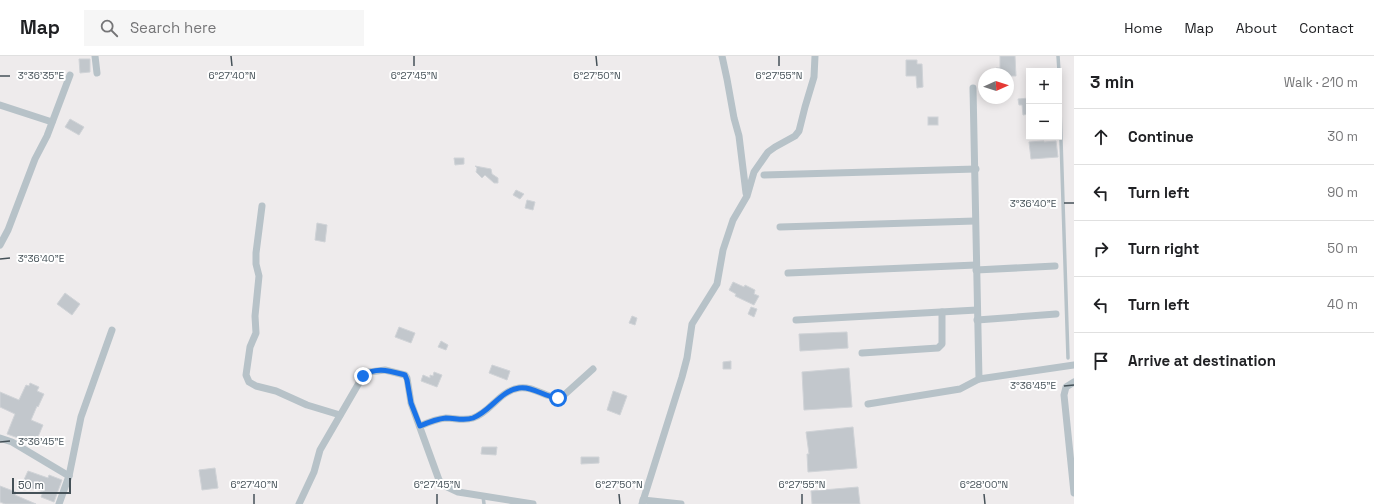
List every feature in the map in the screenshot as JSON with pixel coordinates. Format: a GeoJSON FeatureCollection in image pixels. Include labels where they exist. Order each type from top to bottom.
{"type":"FeatureCollection","features":[{"type":"Feature","properties":{"kind":"street"},"geometry":{"type":"LineString","coordinates":[[95,56],[97,73]]}},
{"type":"Feature","properties":{"kind":"street"},"geometry":{"type":"LineString","coordinates":[[722,56],[739,136],[747,196]]}},
{"type":"Feature","properties":{"kind":"street"},"geometry":{"type":"LineString","coordinates":[[681,504],[643,502],[682,377],[687,358],[692,324],[717,284],[724,250],[733,220],[747,196],[754,172],[768,152],[795,136],[799,131],[814,77],[814,56]]}},
{"type":"Feature","properties":{"kind":"street"},"geometry":{"type":"LineString","coordinates":[[0,245],[8,230],[35,159],[47,136],[70,75]]}},
{"type":"Feature","properties":{"kind":"street"},"geometry":{"type":"LineString","coordinates":[[973,88],[976,169],[976,267],[979,379]]}},
{"type":"Feature","properties":{"kind":"street"},"geometry":{"type":"LineString","coordinates":[[0,105],[52,122]]}},
{"type":"Feature","properties":{"kind":"street"},"geometry":{"type":"LineString","coordinates":[[764,175],[976,169]]}},
{"type":"Feature","properties":{"kind":"street"},"geometry":{"type":"LineString","coordinates":[[262,206],[256,253],[259,282],[255,316],[256,333],[250,347],[246,376],[249,382],[256,386],[276,391],[307,405],[340,415]]}},
{"type":"Feature","properties":{"kind":"street"},"geometry":{"type":"LineString","coordinates":[[780,227],[976,221]]}},
{"type":"Feature","properties":{"kind":"street"},"geometry":{"type":"LineString","coordinates":[[788,273],[1055,266]]}},
{"type":"Feature","properties":{"kind":"street"},"geometry":{"type":"LineString","coordinates":[[796,320],[977,310]]}},
{"type":"Feature","properties":{"kind":"street"},"geometry":{"type":"LineString","coordinates":[[862,352],[938,348],[942,344],[942,312]]}},
{"type":"Feature","properties":{"kind":"street"},"geometry":{"type":"LineString","coordinates":[[977,320],[1056,314]]}},
{"type":"Feature","properties":{"kind":"street"},"geometry":{"type":"LineString","coordinates":[[59,504],[69,476],[82,417],[112,330]]}},
{"type":"Feature","properties":{"kind":"street"},"geometry":{"type":"LineString","coordinates":[[868,404],[960,389],[979,379],[1074,365]]}},
{"type":"Feature","properties":{"kind":"street"},"geometry":{"type":"LineString","coordinates":[[420,426],[434,419],[447,418],[464,420],[474,418],[500,396],[519,388],[528,388],[558,398],[563,396],[593,369]]}},
{"type":"Feature","properties":{"kind":"street"},"geometry":{"type":"LineString","coordinates":[[299,504],[314,472],[320,450],[363,376],[369,372],[385,370],[405,375],[407,378],[411,403],[439,480],[443,485],[458,492],[484,500],[533,504]]}},
{"type":"Feature","properties":{"kind":"street"},"geometry":{"type":"LineString","coordinates":[[1074,382],[1066,387],[1064,396],[1071,433],[1074,490]]}},
{"type":"Feature","properties":{"kind":"street"},"geometry":{"type":"LineString","coordinates":[[0,438],[12,442],[69,476]]}},
{"type":"Feature","properties":{"kind":"lane"},"geometry":{"type":"LineString","coordinates":[[1058,56],[1059,68]]}},
{"type":"Feature","properties":{"kind":"lane"},"geometry":{"type":"LineString","coordinates":[[1060,104],[1068,358]]}},
{"type":"Feature","properties":{"kind":"building"},"geometry":{"type":"Polygon","coordinates":[[[1000,56],[1015,56],[1016,76],[1014,76],[1014,68],[1000,68],[1000,56]]]}},
{"type":"Feature","properties":{"kind":"building"},"geometry":{"type":"Polygon","coordinates":[[[79,59],[90,59],[90,72],[80,73],[79,59]]]}},
{"type":"Feature","properties":{"kind":"building"},"geometry":{"type":"Polygon","coordinates":[[[906,60],[917,60],[917,64],[922,64],[923,87],[917,88],[916,76],[906,76],[906,60]]]}},
{"type":"Feature","properties":{"kind":"building"},"geometry":{"type":"Polygon","coordinates":[[[1026,98],[1026,114],[1023,115],[1022,105],[1019,105],[1018,99],[1026,98]]]}},
{"type":"Feature","properties":{"kind":"building"},"geometry":{"type":"Polygon","coordinates":[[[928,117],[938,117],[938,125],[928,125],[928,117]]]}},
{"type":"Feature","properties":{"kind":"building"},"geometry":{"type":"Polygon","coordinates":[[[70,119],[84,127],[79,135],[65,127],[70,119]]]}},
{"type":"Feature","properties":{"kind":"building"},"geometry":{"type":"Polygon","coordinates":[[[1056,141],[1058,157],[1031,159],[1029,142],[1056,141]]]}},
{"type":"Feature","properties":{"kind":"building"},"geometry":{"type":"Polygon","coordinates":[[[454,158],[464,158],[464,164],[455,165],[454,158]]]}},
{"type":"Feature","properties":{"kind":"building"},"geometry":{"type":"Polygon","coordinates":[[[475,166],[491,169],[492,174],[498,178],[498,183],[494,183],[485,175],[482,178],[476,172],[477,168],[475,166]]]}},
{"type":"Feature","properties":{"kind":"building"},"geometry":{"type":"Polygon","coordinates":[[[516,190],[524,194],[520,199],[513,195],[516,190]]]}},
{"type":"Feature","properties":{"kind":"building"},"geometry":{"type":"Polygon","coordinates":[[[527,200],[535,202],[533,210],[525,208],[527,200]]]}},
{"type":"Feature","properties":{"kind":"building"},"geometry":{"type":"Polygon","coordinates":[[[317,223],[327,225],[325,242],[315,240],[317,223]]]}},
{"type":"Feature","properties":{"kind":"building"},"geometry":{"type":"Polygon","coordinates":[[[733,282],[744,287],[745,285],[755,290],[754,294],[759,296],[754,305],[735,296],[736,294],[729,290],[733,282]]]}},
{"type":"Feature","properties":{"kind":"building"},"geometry":{"type":"Polygon","coordinates":[[[65,293],[80,304],[72,315],[57,304],[65,293]]]}},
{"type":"Feature","properties":{"kind":"building"},"geometry":{"type":"Polygon","coordinates":[[[751,307],[757,309],[754,317],[748,314],[751,307]]]}},
{"type":"Feature","properties":{"kind":"building"},"geometry":{"type":"Polygon","coordinates":[[[632,316],[637,318],[635,325],[629,323],[632,316]]]}},
{"type":"Feature","properties":{"kind":"building"},"geometry":{"type":"Polygon","coordinates":[[[399,327],[415,333],[411,343],[395,337],[399,327]]]}},
{"type":"Feature","properties":{"kind":"building"},"geometry":{"type":"Polygon","coordinates":[[[847,332],[848,348],[800,351],[799,334],[847,332]]]}},
{"type":"Feature","properties":{"kind":"building"},"geometry":{"type":"Polygon","coordinates":[[[441,341],[448,345],[446,350],[438,347],[441,341]]]}},
{"type":"Feature","properties":{"kind":"building"},"geometry":{"type":"Polygon","coordinates":[[[731,361],[731,369],[723,369],[723,362],[731,361]]]}},
{"type":"Feature","properties":{"kind":"building"},"geometry":{"type":"Polygon","coordinates":[[[492,365],[510,371],[507,380],[489,373],[492,365]]]}},
{"type":"Feature","properties":{"kind":"building"},"geometry":{"type":"Polygon","coordinates":[[[849,368],[852,407],[804,410],[802,372],[849,368]]]}},
{"type":"Feature","properties":{"kind":"building"},"geometry":{"type":"Polygon","coordinates":[[[434,372],[442,375],[437,387],[421,381],[423,375],[430,378],[430,375],[433,376],[434,372]]]}},
{"type":"Feature","properties":{"kind":"building"},"geometry":{"type":"Polygon","coordinates":[[[30,383],[39,387],[37,391],[44,394],[31,420],[43,425],[35,444],[7,434],[15,414],[0,407],[0,392],[19,400],[26,385],[29,386],[30,383]]]}},
{"type":"Feature","properties":{"kind":"building"},"geometry":{"type":"Polygon","coordinates":[[[613,391],[627,396],[620,415],[607,410],[613,391]]]}},
{"type":"Feature","properties":{"kind":"building"},"geometry":{"type":"Polygon","coordinates":[[[853,427],[857,468],[808,472],[807,454],[809,454],[806,432],[853,427]]]}},
{"type":"Feature","properties":{"kind":"building"},"geometry":{"type":"Polygon","coordinates":[[[482,447],[497,447],[496,455],[481,454],[482,447]]]}},
{"type":"Feature","properties":{"kind":"building"},"geometry":{"type":"Polygon","coordinates":[[[581,457],[599,457],[599,463],[581,464],[581,457]]]}},
{"type":"Feature","properties":{"kind":"building"},"geometry":{"type":"Polygon","coordinates":[[[215,468],[218,488],[202,490],[199,470],[215,468]]]}},
{"type":"Feature","properties":{"kind":"building"},"geometry":{"type":"Polygon","coordinates":[[[28,471],[48,478],[49,475],[62,480],[54,502],[41,497],[43,492],[22,484],[28,471]]]}},
{"type":"Feature","properties":{"kind":"building"},"geometry":{"type":"Polygon","coordinates":[[[0,486],[16,492],[15,495],[36,504],[5,504],[0,502],[0,486]]]}},
{"type":"Feature","properties":{"kind":"building"},"geometry":{"type":"Polygon","coordinates":[[[858,487],[860,504],[812,504],[811,491],[858,487]]]}},
{"type":"Feature","properties":{"kind":"route"},"geometry":{"type":"LineString","coordinates":[[363,376],[369,372],[377,370],[392,371],[405,375],[407,378],[411,403],[420,426],[434,419],[447,418],[464,420],[474,418],[483,412],[500,396],[519,388],[528,388],[558,398]]}}]}
